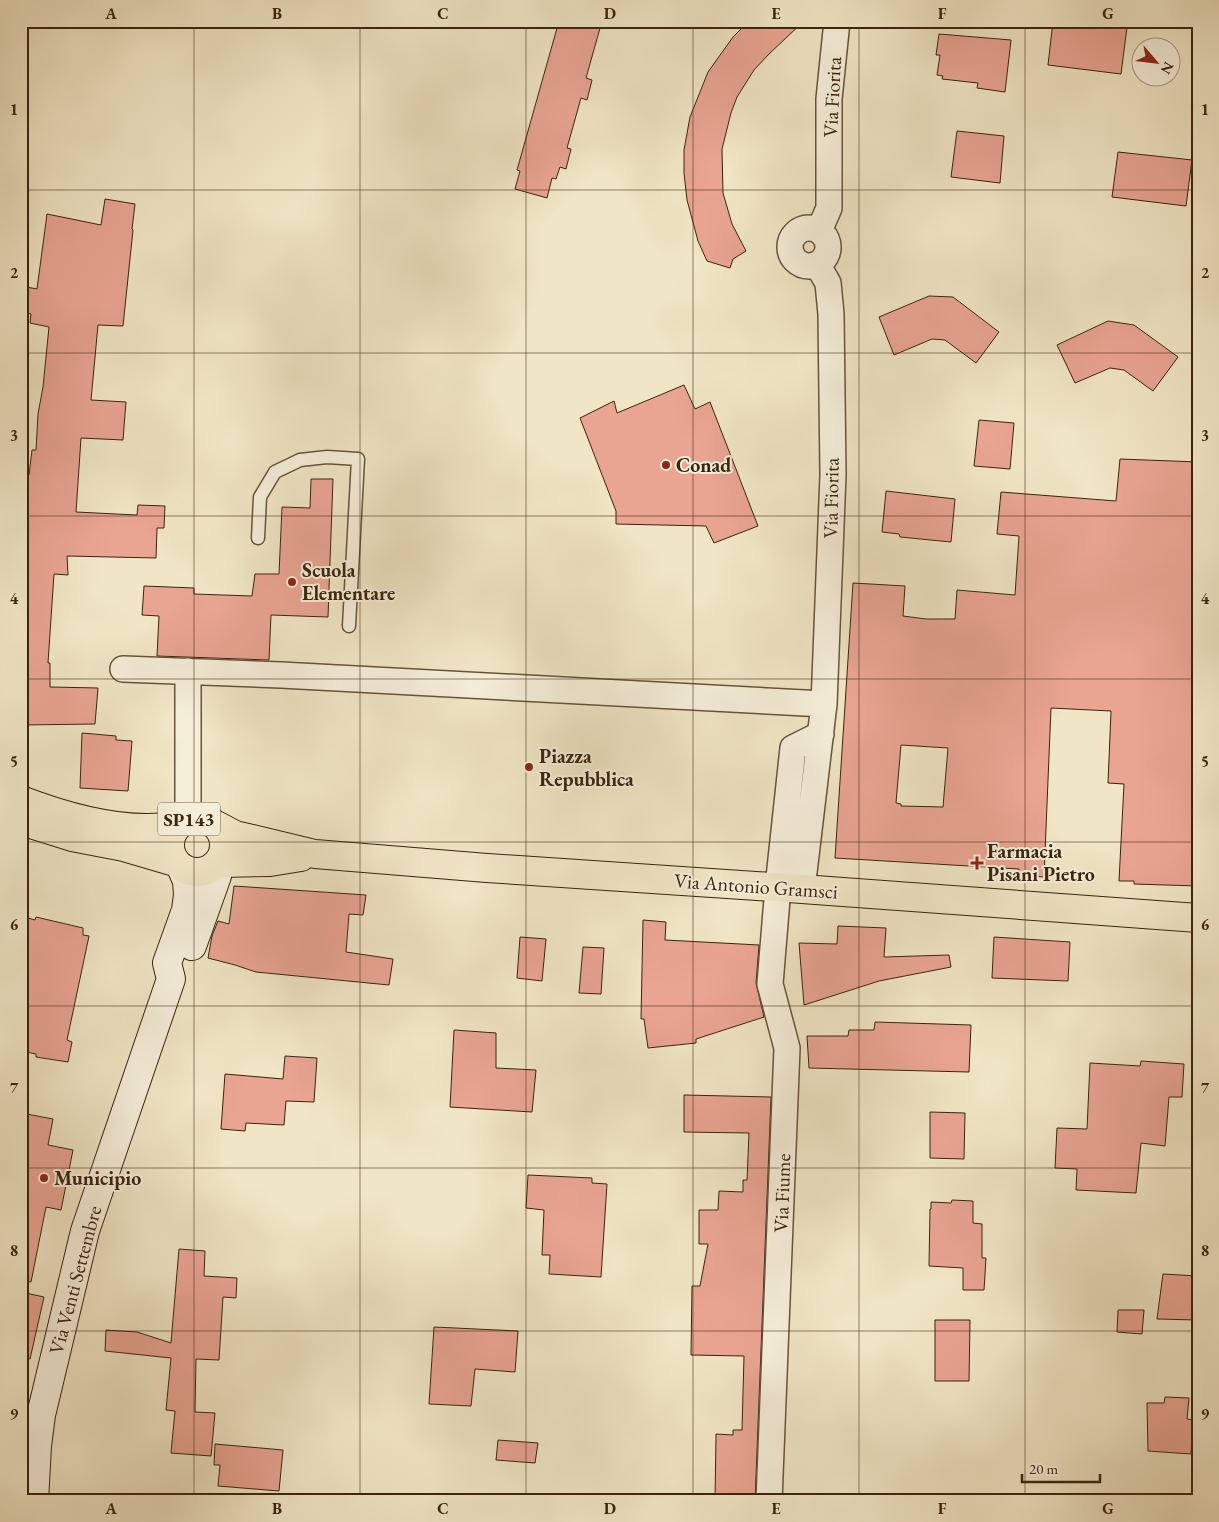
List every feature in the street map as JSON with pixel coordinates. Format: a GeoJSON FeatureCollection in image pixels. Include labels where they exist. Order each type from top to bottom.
{"type":"FeatureCollection","features":[{"type":"Feature","properties":{"kind":"main road","name":"SP143"},"geometry":{"type":"LineString","coordinates":[[21,800],[76,818],[127,827],[148,829],[203,818],[216,825],[224,838],[223,853],[216,864],[205,871],[193,872],[178,864],[124,847],[72,837],[21,822]]}},
{"type":"Feature","properties":{"kind":"main road","name":"SP143"},"geometry":{"type":"LineString","coordinates":[[178,864],[170,845],[173,832],[184,822]]}},
{"type":"Feature","properties":{"kind":"main road","name":"Via Antonio Gramsci"},"geometry":{"type":"LineString","coordinates":[[216,825],[235,835],[314,854],[1198,918]]}},
{"type":"Feature","properties":{"kind":"main road","name":"Via Antonio Gramsci"},"geometry":{"type":"LineString","coordinates":[[216,864],[270,862],[314,854]]}},
{"type":"Feature","properties":{"kind":"street","name":"Via Fiorita"},"geometry":{"type":"LineString","coordinates":[[790,888],[821,734],[824,704],[832,476],[831,314],[828,283],[817,264],[809,266],[802,264],[792,254],[791,241],[799,231],[805,228],[819,231],[829,208],[829,99],[837,21]]}},
{"type":"Feature","properties":{"kind":"street"},"geometry":{"type":"LineString","coordinates":[[123,669],[824,704]]}},
{"type":"Feature","properties":{"kind":"street"},"geometry":{"type":"LineString","coordinates":[[184,822],[188,671]]}},
{"type":"Feature","properties":{"kind":"street","name":"Via Venti Settembre"},"geometry":{"type":"LineString","coordinates":[[34,1501],[29,1445],[41,1415],[85,1232],[170,979],[167,963],[186,910],[187,881],[178,864]]}},
{"type":"Feature","properties":{"kind":"street","name":"Via Venti Settembre"},"geometry":{"type":"LineString","coordinates":[[170,979],[184,970],[217,876],[216,864]]}},
{"type":"Feature","properties":{"kind":"street","name":"Via Fiume"},"geometry":{"type":"LineString","coordinates":[[769,1501],[788,1048],[770,984],[790,888]]}},
{"type":"Feature","properties":{"kind":"lane"},"geometry":{"type":"LineString","coordinates":[[258,538],[260,497],[275,472],[300,460],[326,457],[358,459],[349,626]]}},
{"type":"Feature","properties":{"kind":"building"},"geometry":{"type":"Polygon","coordinates":[[[559,21],[602,21],[586,78],[592,80],[587,100],[581,98],[567,148],[571,149],[566,169],[560,167],[556,179],[552,178],[547,198],[515,189],[520,171],[517,170],[559,21]]]}},
{"type":"Feature","properties":{"kind":"building"},"geometry":{"type":"Polygon","coordinates":[[[749,21],[804,21],[754,70],[737,97],[731,113],[722,149],[723,193],[732,224],[746,251],[733,259],[730,268],[707,261],[698,241],[687,200],[684,150],[690,117],[708,72],[733,37],[749,21]]]}},
{"type":"Feature","properties":{"kind":"building"},"geometry":{"type":"Polygon","coordinates":[[[1053,21],[1074,21],[1127,27],[1121,74],[1048,65],[1053,21]]]}},
{"type":"Feature","properties":{"kind":"building"},"geometry":{"type":"Polygon","coordinates":[[[939,34],[1011,40],[1005,92],[977,88],[978,83],[942,79],[943,76],[937,75],[940,55],[936,55],[939,34]]]}},
{"type":"Feature","properties":{"kind":"building"},"geometry":{"type":"Polygon","coordinates":[[[957,131],[1004,136],[1000,183],[951,177],[957,131]]]}},
{"type":"Feature","properties":{"kind":"building"},"geometry":{"type":"Polygon","coordinates":[[[1118,152],[1192,160],[1186,206],[1112,197],[1118,152]]]}},
{"type":"Feature","properties":{"kind":"building"},"geometry":{"type":"Polygon","coordinates":[[[105,199],[135,204],[123,326],[98,325],[91,400],[126,402],[123,440],[81,438],[76,512],[137,515],[138,505],[165,506],[164,528],[157,528],[156,558],[67,556],[68,575],[54,574],[48,663],[50,663],[50,687],[98,688],[95,724],[21,725],[21,643],[25,610],[25,566],[21,565],[21,474],[29,475],[32,450],[36,450],[38,414],[43,387],[49,327],[30,323],[31,314],[21,312],[21,286],[37,289],[47,214],[101,225],[105,199]]]}},
{"type":"Feature","properties":{"kind":"building"},"geometry":{"type":"Polygon","coordinates":[[[929,296],[953,297],[999,332],[976,363],[945,340],[932,339],[894,355],[879,317],[929,296]]]}},
{"type":"Feature","properties":{"kind":"building"},"geometry":{"type":"Polygon","coordinates":[[[1108,321],[1134,325],[1178,357],[1153,391],[1124,370],[1110,368],[1075,383],[1057,345],[1108,321]]]}},
{"type":"Feature","properties":{"kind":"building","name":"Conad"},"geometry":{"type":"Polygon","coordinates":[[[684,385],[695,409],[710,402],[758,526],[714,543],[706,526],[616,524],[616,511],[580,418],[614,401],[617,413],[684,385]]]}},
{"type":"Feature","properties":{"kind":"building"},"geometry":{"type":"Polygon","coordinates":[[[979,420],[1014,423],[1010,469],[974,466],[979,420]]]}},
{"type":"Feature","properties":{"kind":"building"},"geometry":{"type":"Polygon","coordinates":[[[1120,459],[1198,462],[1198,886],[1134,884],[1134,881],[1119,881],[1124,784],[1108,783],[1111,711],[1051,708],[1044,877],[1019,875],[1019,869],[835,858],[853,583],[905,586],[903,616],[926,619],[955,619],[957,590],[1015,595],[1019,536],[997,534],[1001,492],[1116,501],[1120,459]],[[901,745],[896,803],[901,804],[901,806],[943,807],[948,748],[901,745]]]}},
{"type":"Feature","properties":{"kind":"building","name":"Scuola Elementare"},"geometry":{"type":"Polygon","coordinates":[[[311,479],[333,479],[328,617],[271,615],[269,660],[157,656],[159,616],[142,615],[144,586],[194,588],[194,594],[252,596],[255,574],[279,574],[282,507],[310,508],[311,479]]]}},
{"type":"Feature","properties":{"kind":"building"},"geometry":{"type":"Polygon","coordinates":[[[886,491],[955,499],[951,542],[900,537],[899,534],[882,532],[886,491]]]}},
{"type":"Feature","properties":{"kind":"building"},"geometry":{"type":"Polygon","coordinates":[[[82,733],[116,736],[116,740],[132,741],[128,791],[80,788],[82,733]]]}},
{"type":"Feature","properties":{"kind":"building"},"geometry":{"type":"Polygon","coordinates":[[[234,886],[366,895],[363,915],[349,914],[346,952],[393,959],[389,985],[256,972],[208,958],[212,936],[218,921],[229,924],[234,886]]]}},
{"type":"Feature","properties":{"kind":"building"},"geometry":{"type":"Polygon","coordinates":[[[21,916],[35,920],[36,917],[83,928],[83,935],[89,936],[67,1040],[72,1042],[68,1062],[36,1057],[36,1054],[21,1051],[21,916]]]}},
{"type":"Feature","properties":{"kind":"building"},"geometry":{"type":"Polygon","coordinates":[[[643,920],[666,922],[665,940],[759,945],[756,983],[764,1017],[696,1039],[696,1043],[648,1048],[644,1019],[641,1019],[643,920]]]}},
{"type":"Feature","properties":{"kind":"building"},"geometry":{"type":"Polygon","coordinates":[[[838,926],[886,928],[884,957],[949,955],[951,967],[879,981],[804,1005],[799,943],[837,944],[838,926]]]}},
{"type":"Feature","properties":{"kind":"building"},"geometry":{"type":"Polygon","coordinates":[[[520,937],[546,939],[542,981],[517,978],[520,937]]]}},
{"type":"Feature","properties":{"kind":"building"},"geometry":{"type":"Polygon","coordinates":[[[994,937],[1070,942],[1068,981],[992,978],[994,937]]]}},
{"type":"Feature","properties":{"kind":"building"},"geometry":{"type":"Polygon","coordinates":[[[583,947],[604,948],[601,994],[579,993],[583,947]]]}},
{"type":"Feature","properties":{"kind":"building"},"geometry":{"type":"Polygon","coordinates":[[[875,1022],[971,1025],[969,1072],[809,1068],[807,1036],[848,1036],[849,1030],[874,1030],[875,1022]]]}},
{"type":"Feature","properties":{"kind":"building"},"geometry":{"type":"Polygon","coordinates":[[[454,1030],[496,1033],[496,1068],[536,1070],[532,1112],[450,1107],[454,1030]]]}},
{"type":"Feature","properties":{"kind":"building"},"geometry":{"type":"Polygon","coordinates":[[[285,1056],[317,1058],[314,1102],[286,1101],[284,1125],[246,1123],[245,1131],[221,1129],[225,1074],[283,1079],[285,1056]]]}},
{"type":"Feature","properties":{"kind":"building"},"geometry":{"type":"Polygon","coordinates":[[[1141,1061],[1184,1064],[1182,1097],[1169,1097],[1165,1146],[1141,1143],[1136,1193],[1076,1190],[1077,1169],[1055,1168],[1057,1128],[1087,1129],[1090,1063],[1140,1066],[1141,1061]]]}},
{"type":"Feature","properties":{"kind":"building"},"geometry":{"type":"Polygon","coordinates":[[[684,1095],[771,1097],[755,1501],[715,1501],[716,1434],[733,1435],[733,1430],[742,1430],[744,1356],[691,1355],[692,1286],[700,1286],[708,1244],[699,1244],[699,1210],[718,1210],[719,1191],[743,1192],[743,1180],[747,1180],[749,1133],[684,1132],[684,1095]]]}},
{"type":"Feature","properties":{"kind":"building"},"geometry":{"type":"Polygon","coordinates":[[[930,1112],[965,1113],[964,1159],[930,1158],[930,1112]]]}},
{"type":"Feature","properties":{"kind":"building","name":"Municipio"},"geometry":{"type":"Polygon","coordinates":[[[21,1113],[53,1119],[48,1145],[73,1150],[61,1210],[46,1207],[31,1282],[21,1281],[21,1113]]]}},
{"type":"Feature","properties":{"kind":"building"},"geometry":{"type":"Polygon","coordinates":[[[528,1175],[592,1178],[592,1183],[607,1184],[601,1277],[549,1274],[550,1255],[542,1255],[544,1210],[526,1208],[528,1175]]]}},
{"type":"Feature","properties":{"kind":"building"},"geometry":{"type":"Polygon","coordinates":[[[952,1200],[973,1201],[973,1223],[982,1224],[982,1258],[986,1258],[984,1290],[963,1290],[963,1268],[929,1266],[931,1202],[951,1203],[952,1200]]]}},
{"type":"Feature","properties":{"kind":"building"},"geometry":{"type":"Polygon","coordinates":[[[179,1249],[205,1251],[204,1276],[237,1278],[236,1298],[223,1297],[219,1360],[196,1359],[195,1412],[215,1413],[211,1456],[171,1453],[175,1411],[166,1410],[171,1358],[105,1351],[106,1330],[137,1332],[171,1343],[179,1249]]]}},
{"type":"Feature","properties":{"kind":"building"},"geometry":{"type":"Polygon","coordinates":[[[1163,1274],[1198,1276],[1198,1320],[1157,1319],[1163,1274]]]}},
{"type":"Feature","properties":{"kind":"building"},"geometry":{"type":"Polygon","coordinates":[[[21,1292],[44,1297],[30,1359],[21,1358],[21,1292]]]}},
{"type":"Feature","properties":{"kind":"building"},"geometry":{"type":"Polygon","coordinates":[[[1118,1310],[1144,1310],[1142,1334],[1117,1332],[1118,1310]]]}},
{"type":"Feature","properties":{"kind":"building"},"geometry":{"type":"Polygon","coordinates":[[[935,1320],[970,1320],[969,1381],[935,1381],[935,1320]]]}},
{"type":"Feature","properties":{"kind":"building"},"geometry":{"type":"Polygon","coordinates":[[[434,1327],[518,1331],[515,1372],[475,1369],[471,1406],[429,1404],[434,1327]]]}},
{"type":"Feature","properties":{"kind":"building"},"geometry":{"type":"Polygon","coordinates":[[[1165,1397],[1189,1398],[1187,1419],[1193,1420],[1191,1454],[1148,1451],[1147,1403],[1164,1403],[1165,1397]]]}},
{"type":"Feature","properties":{"kind":"building"},"geometry":{"type":"Polygon","coordinates":[[[498,1440],[538,1443],[535,1463],[496,1460],[498,1440]]]}},
{"type":"Feature","properties":{"kind":"building"},"geometry":{"type":"Polygon","coordinates":[[[215,1444],[283,1450],[279,1491],[218,1486],[220,1465],[214,1465],[215,1444]]]}},
{"type":"Feature","properties":{"kind":"place","name":"Conad"},"geometry":{"type":"Point","coordinates":[666,465]}},
{"type":"Feature","properties":{"kind":"place","name":"Scuola Elementare"},"geometry":{"type":"Point","coordinates":[292,582]}},
{"type":"Feature","properties":{"kind":"place","name":"Piazza Repubblica"},"geometry":{"type":"Point","coordinates":[529,767]}},
{"type":"Feature","properties":{"kind":"place","name":"Farmacia Pisani Pietro"},"geometry":{"type":"Point","coordinates":[977,863]}},
{"type":"Feature","properties":{"kind":"place","name":"Municipio"},"geometry":{"type":"Point","coordinates":[44,1178]}}]}
